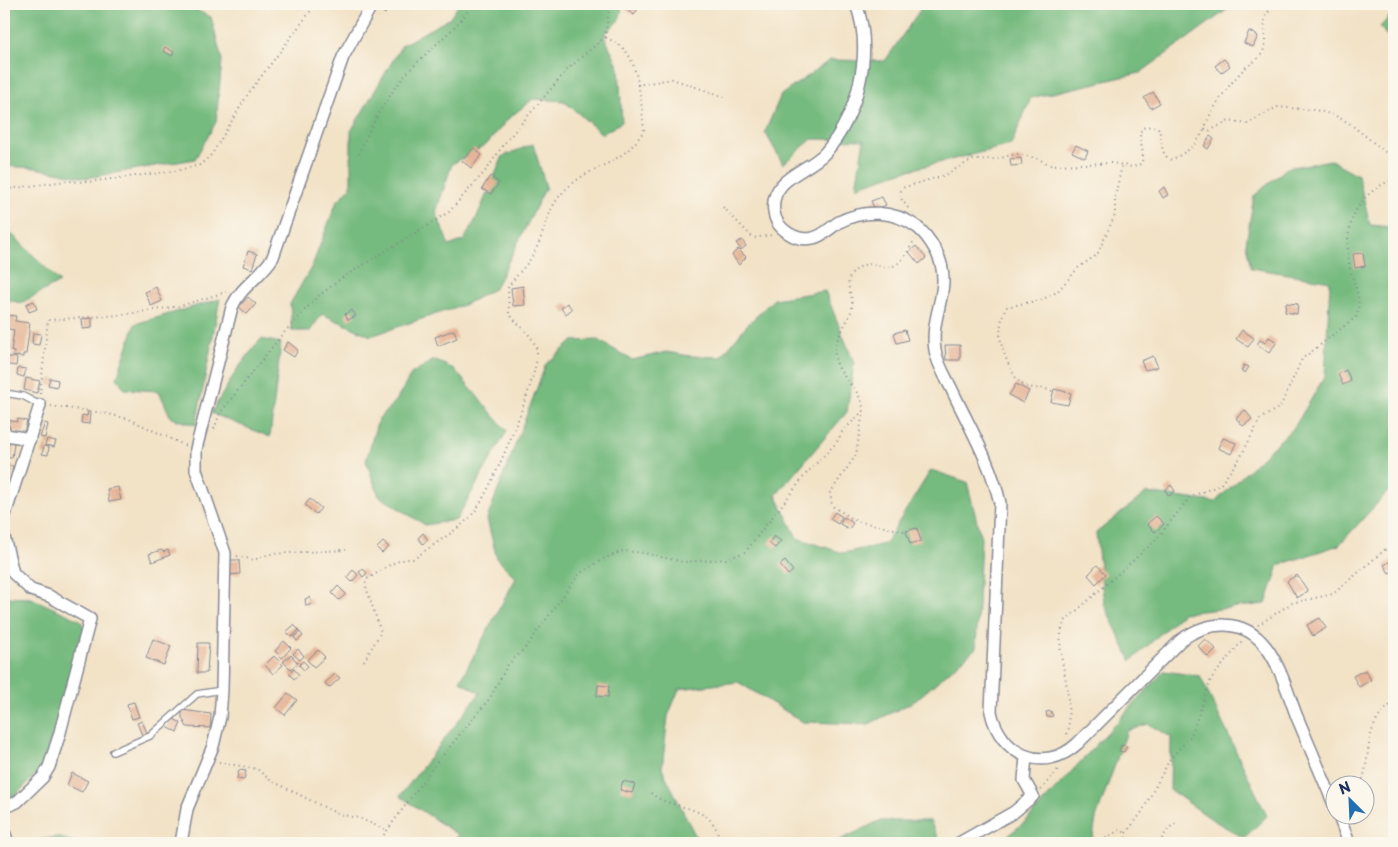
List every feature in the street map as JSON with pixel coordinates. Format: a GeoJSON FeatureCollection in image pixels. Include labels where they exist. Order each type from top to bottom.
{"type":"FeatureCollection","features":[{"type":"Feature","properties":{"kind":"street"},"geometry":{"type":"LineString","coordinates":[[181,843],[187,809],[207,760],[220,717],[222,690],[225,553],[196,470],[196,449],[232,307],[242,289],[268,264],[272,257],[343,57],[372,4]]}},
{"type":"Feature","properties":{"kind":"street"},"geometry":{"type":"LineString","coordinates":[[856,4],[862,25],[862,47],[861,69],[852,109],[835,140],[822,155],[806,168],[785,180],[778,189],[774,200],[774,213],[780,226],[786,232],[801,238],[813,238],[854,215],[869,212],[888,214],[906,220],[921,230],[934,246],[944,278],[942,296],[934,324],[936,354],[994,477],[1000,503],[991,712],[997,732],[1013,749],[1026,756],[1046,758],[1072,748],[1181,640],[1193,632],[1211,625],[1222,624],[1250,632],[1266,647],[1275,662],[1326,785]]}},
{"type":"Feature","properties":{"kind":"street"},"geometry":{"type":"LineString","coordinates":[[4,518],[40,405]]}},
{"type":"Feature","properties":{"kind":"street"},"geometry":{"type":"LineString","coordinates":[[4,430],[6,435],[30,439]]}},
{"type":"Feature","properties":{"kind":"street"},"geometry":{"type":"LineString","coordinates":[[4,537],[14,573],[31,590],[49,596],[90,620],[49,766],[43,777],[17,802],[4,808]]}},
{"type":"Feature","properties":{"kind":"street"},"geometry":{"type":"LineString","coordinates":[[959,843],[1014,812],[1033,796],[1024,780],[1026,756]]}},
{"type":"Feature","properties":{"kind":"street"},"geometry":{"type":"LineString","coordinates":[[1342,824],[1349,843]]}},
{"type":"Feature","properties":{"kind":"street"},"geometry":{"type":"LineString","coordinates":[[4,832],[8,843]]}},
{"type":"Feature","properties":{"kind":"lane"},"geometry":{"type":"LineString","coordinates":[[4,393],[23,396],[40,405]]}},
{"type":"Feature","properties":{"kind":"lane"},"geometry":{"type":"LineString","coordinates":[[114,752],[150,736],[197,694],[222,690]]}},
{"type":"Feature","properties":{"kind":"path"},"geometry":{"type":"LineString","coordinates":[[4,195],[8,188],[66,181],[106,180],[175,171],[200,165],[212,154],[248,94],[316,4]]}},
{"type":"Feature","properties":{"kind":"path"},"geometry":{"type":"LineString","coordinates":[[360,154],[364,140],[395,88],[409,71],[464,17],[473,4]]}},
{"type":"Feature","properties":{"kind":"path"},"geometry":{"type":"LineString","coordinates":[[211,437],[220,413],[271,348],[318,297],[342,278],[449,212],[480,178],[502,145],[536,109],[568,69],[605,37],[610,4]]}},
{"type":"Feature","properties":{"kind":"path"},"geometry":{"type":"LineString","coordinates":[[912,210],[900,199],[899,196],[902,188],[945,175],[972,160],[996,159],[1017,154],[1036,158],[1051,165],[1112,163],[1132,167],[1141,164],[1143,154],[1140,134],[1142,128],[1147,126],[1158,128],[1162,135],[1163,154],[1166,158],[1173,160],[1194,146],[1205,129],[1209,117],[1242,70],[1261,55],[1266,46],[1264,18],[1268,11],[1276,4]]}},
{"type":"Feature","properties":{"kind":"path"},"geometry":{"type":"LineString","coordinates":[[364,661],[381,632],[365,584],[367,579],[395,561],[403,558],[414,558],[472,516],[486,495],[528,396],[535,372],[537,352],[526,330],[509,313],[508,288],[530,262],[551,205],[575,180],[617,160],[637,141],[644,130],[637,85],[628,54],[619,44],[605,37]]}},
{"type":"Feature","properties":{"kind":"path"},"geometry":{"type":"LineString","coordinates":[[637,85],[672,79],[728,98]]}},
{"type":"Feature","properties":{"kind":"path"},"geometry":{"type":"LineString","coordinates":[[1205,129],[1209,131],[1229,121],[1247,124],[1277,107],[1315,110],[1334,115],[1349,124],[1394,159]]}},
{"type":"Feature","properties":{"kind":"path"},"geometry":{"type":"LineString","coordinates":[[1052,391],[1044,387],[1027,386],[1018,382],[1000,342],[1003,313],[1006,307],[1041,300],[1057,292],[1078,266],[1097,255],[1115,215],[1115,197],[1122,166]]}},
{"type":"Feature","properties":{"kind":"path"},"geometry":{"type":"LineString","coordinates":[[1067,734],[1069,728],[1067,688],[1060,642],[1062,628],[1066,621],[1154,542],[1190,497],[1220,485],[1240,458],[1260,419],[1280,407],[1302,359],[1356,317],[1359,299],[1347,247],[1350,229],[1356,210],[1366,194],[1394,178]]}},
{"type":"Feature","properties":{"kind":"path"},"geometry":{"type":"LineString","coordinates":[[723,207],[753,238],[786,232]]}},
{"type":"Feature","properties":{"kind":"path"},"geometry":{"type":"LineString","coordinates":[[904,530],[856,521],[832,506],[830,493],[856,455],[863,411],[861,400],[840,369],[834,356],[840,331],[852,305],[848,285],[849,278],[856,269],[867,263],[890,267],[897,264],[921,230]]}},
{"type":"Feature","properties":{"kind":"path"},"geometry":{"type":"LineString","coordinates":[[196,449],[176,443],[130,419],[104,413],[40,405],[48,320],[121,315],[180,306],[242,289]]}},
{"type":"Feature","properties":{"kind":"path"},"geometry":{"type":"LineString","coordinates":[[378,843],[428,774],[490,698],[507,666],[526,647],[579,574],[603,559],[623,551],[644,552],[684,562],[727,559],[745,552],[806,474],[863,411]]}},
{"type":"Feature","properties":{"kind":"path"},"geometry":{"type":"LineString","coordinates":[[1126,843],[1126,833],[1142,812],[1170,759],[1191,736],[1211,679],[1250,632],[1276,611],[1292,603],[1333,594],[1394,542]]}},
{"type":"Feature","properties":{"kind":"path"},"geometry":{"type":"LineString","coordinates":[[225,553],[254,560],[269,554],[346,550]]}},
{"type":"Feature","properties":{"kind":"path"},"geometry":{"type":"LineString","coordinates":[[1365,774],[1370,734],[1394,702]]}},
{"type":"Feature","properties":{"kind":"path"},"geometry":{"type":"LineString","coordinates":[[207,760],[257,769],[270,780],[338,814],[359,818],[388,831]]}},
{"type":"Feature","properties":{"kind":"path"},"geometry":{"type":"LineString","coordinates":[[1033,796],[1046,786],[1059,768]]}},
{"type":"Feature","properties":{"kind":"path"},"geometry":{"type":"LineString","coordinates":[[651,793],[658,801],[674,802],[702,814],[715,828],[719,843]]}},
{"type":"Feature","properties":{"kind":"path"},"geometry":{"type":"LineString","coordinates":[[1159,843],[1169,828],[1176,823]]}},
{"type":"Feature","properties":{"kind":"path"},"geometry":{"type":"LineString","coordinates":[[1097,843],[1120,830],[1126,833]]}},
{"type":"Feature","properties":{"kind":"green space"},"geometry":{"type":"Polygon","coordinates":[[[4,4],[182,4],[211,17],[222,60],[216,122],[195,159],[86,178],[35,168],[4,166],[4,4]]]}},
{"type":"Feature","properties":{"kind":"green space"},"geometry":{"type":"Polygon","coordinates":[[[459,4],[623,4],[619,20],[604,35],[619,68],[622,122],[602,134],[564,101],[533,99],[509,118],[486,145],[452,164],[436,212],[449,246],[464,240],[476,219],[503,156],[533,144],[546,187],[495,288],[466,304],[371,336],[322,314],[310,331],[292,331],[290,304],[312,266],[337,201],[351,187],[351,131],[402,45],[450,18],[459,4]]]}},
{"type":"Feature","properties":{"kind":"green space"},"geometry":{"type":"Polygon","coordinates":[[[924,4],[1235,4],[1140,73],[1031,98],[1011,145],[901,172],[856,187],[864,140],[812,139],[783,164],[765,132],[781,95],[830,60],[885,61],[924,4]]]}},
{"type":"Feature","properties":{"kind":"green space"},"geometry":{"type":"Polygon","coordinates":[[[1394,12],[1394,45],[1380,27],[1394,12]]]}},
{"type":"Feature","properties":{"kind":"green space"},"geometry":{"type":"Polygon","coordinates":[[[1331,160],[1358,175],[1370,225],[1391,227],[1394,225],[1394,485],[1339,545],[1279,565],[1266,604],[1183,613],[1131,661],[1104,604],[1096,533],[1146,493],[1215,502],[1295,426],[1325,376],[1330,281],[1251,268],[1246,244],[1254,196],[1287,168],[1331,160]]]}},
{"type":"Feature","properties":{"kind":"green space"},"geometry":{"type":"Polygon","coordinates":[[[13,235],[60,282],[21,303],[4,299],[4,236],[13,235]]]}},
{"type":"Feature","properties":{"kind":"green space"},"geometry":{"type":"Polygon","coordinates":[[[825,291],[854,363],[847,412],[776,495],[797,538],[843,553],[885,544],[931,470],[967,482],[981,538],[976,648],[915,701],[869,724],[803,722],[738,682],[679,689],[668,716],[662,769],[699,843],[452,843],[458,835],[400,796],[480,693],[460,681],[516,578],[497,559],[487,519],[546,364],[573,341],[598,340],[632,360],[666,352],[690,356],[721,357],[746,326],[774,299],[825,291]]]}},
{"type":"Feature","properties":{"kind":"green space"},"geometry":{"type":"Polygon","coordinates":[[[220,299],[196,425],[171,418],[159,391],[125,389],[117,378],[135,324],[220,299]]]}},
{"type":"Feature","properties":{"kind":"green space"},"geometry":{"type":"Polygon","coordinates":[[[261,339],[281,343],[270,437],[211,413],[238,368],[261,339]]]}},
{"type":"Feature","properties":{"kind":"green space"},"geometry":{"type":"Polygon","coordinates":[[[434,360],[454,369],[507,431],[456,520],[425,525],[379,496],[366,461],[378,419],[396,401],[412,373],[434,360]]]}},
{"type":"Feature","properties":{"kind":"green space"},"geometry":{"type":"Polygon","coordinates":[[[4,597],[31,598],[80,620],[84,628],[55,727],[40,770],[17,794],[4,802],[4,597]]]}},
{"type":"Feature","properties":{"kind":"green space"},"geometry":{"type":"Polygon","coordinates":[[[1164,671],[1200,676],[1267,816],[1244,838],[1213,820],[1170,790],[1171,737],[1148,724],[1127,731],[1096,818],[1092,843],[998,843],[1025,822],[1164,671]]]}},
{"type":"Feature","properties":{"kind":"green space"},"geometry":{"type":"Polygon","coordinates":[[[879,821],[930,821],[939,840],[944,843],[834,843],[879,821]]]}},
{"type":"Feature","properties":{"kind":"green space"},"geometry":{"type":"Polygon","coordinates":[[[57,837],[78,843],[22,843],[22,842],[57,837]]]}},
{"type":"Feature","properties":{"kind":"building"},"geometry":{"type":"Polygon","coordinates":[[[381,4],[390,5],[385,14],[378,9],[381,4]]]}},
{"type":"Feature","properties":{"kind":"building"},"geometry":{"type":"Polygon","coordinates":[[[629,4],[641,4],[634,15],[625,9],[629,4]]]}},
{"type":"Feature","properties":{"kind":"building"},"geometry":{"type":"Polygon","coordinates":[[[1249,31],[1258,36],[1253,47],[1244,43],[1249,31]]]}},
{"type":"Feature","properties":{"kind":"building"},"geometry":{"type":"Polygon","coordinates":[[[165,47],[174,52],[172,56],[163,51],[165,47]]]}},
{"type":"Feature","properties":{"kind":"building"},"geometry":{"type":"Polygon","coordinates":[[[1224,59],[1230,66],[1221,73],[1215,66],[1224,59]]]}},
{"type":"Feature","properties":{"kind":"building"},"geometry":{"type":"Polygon","coordinates":[[[1153,92],[1160,103],[1151,108],[1144,98],[1153,92]]]}},
{"type":"Feature","properties":{"kind":"building"},"geometry":{"type":"Polygon","coordinates":[[[1210,136],[1214,139],[1208,149],[1204,146],[1210,136]]]}},
{"type":"Feature","properties":{"kind":"building"},"geometry":{"type":"Polygon","coordinates":[[[1076,145],[1088,151],[1085,158],[1072,152],[1076,145]]]}},
{"type":"Feature","properties":{"kind":"building"},"geometry":{"type":"Polygon","coordinates":[[[474,148],[482,155],[471,168],[462,161],[474,148]]]}},
{"type":"Feature","properties":{"kind":"building"},"geometry":{"type":"Polygon","coordinates":[[[1021,158],[1022,165],[1011,166],[1010,159],[1021,158]]]}},
{"type":"Feature","properties":{"kind":"building"},"geometry":{"type":"Polygon","coordinates":[[[490,176],[499,183],[491,194],[482,189],[490,176]]]}},
{"type":"Feature","properties":{"kind":"building"},"geometry":{"type":"Polygon","coordinates":[[[1164,187],[1168,195],[1163,198],[1159,191],[1164,187]]]}},
{"type":"Feature","properties":{"kind":"building"},"geometry":{"type":"Polygon","coordinates":[[[882,197],[886,205],[875,210],[871,201],[882,197]]]}},
{"type":"Feature","properties":{"kind":"building"},"geometry":{"type":"Polygon","coordinates":[[[742,240],[746,246],[741,250],[736,243],[742,240]]]}},
{"type":"Feature","properties":{"kind":"building"},"geometry":{"type":"Polygon","coordinates":[[[916,246],[926,258],[919,264],[909,252],[916,246]]]}},
{"type":"Feature","properties":{"kind":"building"},"geometry":{"type":"Polygon","coordinates":[[[738,249],[746,257],[739,265],[732,255],[738,249]]]}},
{"type":"Feature","properties":{"kind":"building"},"geometry":{"type":"Polygon","coordinates":[[[248,251],[257,254],[252,269],[243,266],[248,251]]]}},
{"type":"Feature","properties":{"kind":"building"},"geometry":{"type":"Polygon","coordinates":[[[1363,253],[1365,266],[1355,268],[1353,254],[1363,253]]]}},
{"type":"Feature","properties":{"kind":"building"},"geometry":{"type":"Polygon","coordinates":[[[523,286],[525,305],[513,306],[511,288],[523,286]]]}},
{"type":"Feature","properties":{"kind":"building"},"geometry":{"type":"Polygon","coordinates":[[[156,287],[162,301],[151,306],[145,292],[156,287]]]}},
{"type":"Feature","properties":{"kind":"building"},"geometry":{"type":"Polygon","coordinates":[[[248,297],[256,304],[247,314],[239,307],[248,297]]]}},
{"type":"Feature","properties":{"kind":"building"},"geometry":{"type":"Polygon","coordinates":[[[34,301],[37,309],[29,312],[26,304],[34,301]]]}},
{"type":"Feature","properties":{"kind":"building"},"geometry":{"type":"Polygon","coordinates":[[[567,303],[572,309],[566,314],[561,308],[567,303]]]}},
{"type":"Feature","properties":{"kind":"building"},"geometry":{"type":"Polygon","coordinates":[[[1286,303],[1298,304],[1297,314],[1285,312],[1286,303]]]}},
{"type":"Feature","properties":{"kind":"building"},"geometry":{"type":"Polygon","coordinates":[[[352,310],[356,316],[348,320],[345,314],[352,310]]]}},
{"type":"Feature","properties":{"kind":"building"},"geometry":{"type":"Polygon","coordinates":[[[4,315],[16,316],[15,321],[30,323],[26,354],[23,354],[23,357],[13,356],[14,352],[11,351],[14,330],[4,328],[4,315]]]}},
{"type":"Feature","properties":{"kind":"building"},"geometry":{"type":"Polygon","coordinates":[[[92,318],[92,328],[83,329],[82,319],[92,318]]]}},
{"type":"Feature","properties":{"kind":"building"},"geometry":{"type":"Polygon","coordinates":[[[454,330],[457,338],[438,346],[435,337],[454,330]]]}},
{"type":"Feature","properties":{"kind":"building"},"geometry":{"type":"Polygon","coordinates":[[[905,330],[908,340],[897,343],[894,333],[905,330]]]}},
{"type":"Feature","properties":{"kind":"building"},"geometry":{"type":"Polygon","coordinates":[[[1242,330],[1254,338],[1248,347],[1236,339],[1242,330]]]}},
{"type":"Feature","properties":{"kind":"building"},"geometry":{"type":"Polygon","coordinates":[[[33,333],[41,334],[39,345],[32,344],[33,333]]]}},
{"type":"Feature","properties":{"kind":"building"},"geometry":{"type":"Polygon","coordinates":[[[1269,337],[1277,342],[1269,353],[1257,344],[1260,340],[1265,343],[1269,337]]]}},
{"type":"Feature","properties":{"kind":"building"},"geometry":{"type":"Polygon","coordinates":[[[288,342],[298,350],[294,357],[283,350],[288,342]]]}},
{"type":"Feature","properties":{"kind":"building"},"geometry":{"type":"Polygon","coordinates":[[[945,345],[960,345],[960,360],[946,360],[945,345]]]}},
{"type":"Feature","properties":{"kind":"building"},"geometry":{"type":"Polygon","coordinates":[[[4,356],[17,358],[16,366],[4,364],[4,356]]]}},
{"type":"Feature","properties":{"kind":"building"},"geometry":{"type":"Polygon","coordinates":[[[1153,356],[1158,367],[1145,370],[1141,361],[1153,356]]]}},
{"type":"Feature","properties":{"kind":"building"},"geometry":{"type":"Polygon","coordinates":[[[1244,365],[1249,367],[1245,373],[1241,371],[1244,365]]]}},
{"type":"Feature","properties":{"kind":"building"},"geometry":{"type":"Polygon","coordinates":[[[18,368],[26,369],[24,377],[17,375],[18,368]]]}},
{"type":"Feature","properties":{"kind":"building"},"geometry":{"type":"Polygon","coordinates":[[[1346,370],[1351,381],[1343,385],[1338,374],[1346,370]]]}},
{"type":"Feature","properties":{"kind":"building"},"geometry":{"type":"Polygon","coordinates":[[[26,378],[40,381],[37,393],[24,390],[26,378]]]}},
{"type":"Feature","properties":{"kind":"building"},"geometry":{"type":"Polygon","coordinates":[[[50,378],[58,380],[57,387],[48,385],[50,378]]]}},
{"type":"Feature","properties":{"kind":"building"},"geometry":{"type":"Polygon","coordinates":[[[1016,384],[1029,391],[1023,403],[1009,395],[1016,384]]]}},
{"type":"Feature","properties":{"kind":"building"},"geometry":{"type":"Polygon","coordinates":[[[1054,389],[1071,393],[1068,405],[1051,402],[1054,389]]]}},
{"type":"Feature","properties":{"kind":"building"},"geometry":{"type":"Polygon","coordinates":[[[1245,410],[1252,419],[1243,426],[1236,418],[1245,410]]]}},
{"type":"Feature","properties":{"kind":"building"},"geometry":{"type":"Polygon","coordinates":[[[88,411],[90,413],[89,424],[81,423],[82,415],[87,416],[88,411]]]}},
{"type":"Feature","properties":{"kind":"building"},"geometry":{"type":"Polygon","coordinates":[[[18,419],[27,421],[24,433],[6,429],[8,420],[17,422],[18,419]]]}},
{"type":"Feature","properties":{"kind":"building"},"geometry":{"type":"Polygon","coordinates":[[[45,423],[48,424],[45,438],[40,437],[45,423]]]}},
{"type":"Feature","properties":{"kind":"building"},"geometry":{"type":"Polygon","coordinates":[[[1223,438],[1236,443],[1231,454],[1218,448],[1223,438]]]}},
{"type":"Feature","properties":{"kind":"building"},"geometry":{"type":"Polygon","coordinates":[[[47,439],[56,441],[54,447],[45,445],[47,439]]]}},
{"type":"Feature","properties":{"kind":"building"},"geometry":{"type":"Polygon","coordinates":[[[4,441],[14,443],[12,458],[4,457],[4,441]]]}},
{"type":"Feature","properties":{"kind":"building"},"geometry":{"type":"Polygon","coordinates":[[[44,446],[49,447],[48,455],[42,454],[44,446]]]}},
{"type":"Feature","properties":{"kind":"building"},"geometry":{"type":"Polygon","coordinates":[[[4,465],[13,466],[10,485],[4,484],[4,465]]]}},
{"type":"Feature","properties":{"kind":"building"},"geometry":{"type":"Polygon","coordinates":[[[1171,485],[1175,491],[1169,496],[1165,490],[1171,485]]]}},
{"type":"Feature","properties":{"kind":"building"},"geometry":{"type":"Polygon","coordinates":[[[118,487],[121,500],[109,502],[107,489],[118,487]]]}},
{"type":"Feature","properties":{"kind":"building"},"geometry":{"type":"Polygon","coordinates":[[[310,499],[321,508],[316,514],[305,505],[310,499]]]}},
{"type":"Feature","properties":{"kind":"building"},"geometry":{"type":"Polygon","coordinates":[[[835,512],[842,517],[838,524],[830,519],[835,512]]]}},
{"type":"Feature","properties":{"kind":"building"},"geometry":{"type":"Polygon","coordinates":[[[1156,516],[1164,524],[1155,532],[1147,524],[1156,516]]]}},
{"type":"Feature","properties":{"kind":"building"},"geometry":{"type":"Polygon","coordinates":[[[844,517],[853,523],[849,529],[840,524],[844,517]]]}},
{"type":"Feature","properties":{"kind":"building"},"geometry":{"type":"Polygon","coordinates":[[[917,528],[921,541],[910,544],[906,531],[917,528]]]}},
{"type":"Feature","properties":{"kind":"building"},"geometry":{"type":"Polygon","coordinates":[[[423,533],[428,540],[423,544],[418,538],[423,533]]]}},
{"type":"Feature","properties":{"kind":"building"},"geometry":{"type":"Polygon","coordinates":[[[774,536],[781,541],[775,548],[769,543],[774,536]]]}},
{"type":"Feature","properties":{"kind":"building"},"geometry":{"type":"Polygon","coordinates":[[[383,542],[389,547],[382,553],[377,548],[383,542]]]}},
{"type":"Feature","properties":{"kind":"building"},"geometry":{"type":"Polygon","coordinates":[[[161,550],[164,552],[168,550],[170,555],[152,562],[149,554],[161,550]]]}},
{"type":"Feature","properties":{"kind":"building"},"geometry":{"type":"Polygon","coordinates":[[[1394,559],[1394,570],[1389,573],[1384,565],[1394,559]]]}},
{"type":"Feature","properties":{"kind":"building"},"geometry":{"type":"Polygon","coordinates":[[[227,560],[239,560],[240,574],[228,575],[227,560]]]}},
{"type":"Feature","properties":{"kind":"building"},"geometry":{"type":"Polygon","coordinates":[[[785,561],[793,571],[788,575],[780,565],[785,561]]]}},
{"type":"Feature","properties":{"kind":"building"},"geometry":{"type":"Polygon","coordinates":[[[1097,565],[1106,574],[1096,584],[1088,575],[1097,565]]]}},
{"type":"Feature","properties":{"kind":"building"},"geometry":{"type":"Polygon","coordinates":[[[363,569],[367,573],[363,577],[359,572],[363,569]]]}},
{"type":"Feature","properties":{"kind":"building"},"geometry":{"type":"Polygon","coordinates":[[[353,570],[358,575],[352,582],[347,577],[353,570]]]}},
{"type":"Feature","properties":{"kind":"building"},"geometry":{"type":"Polygon","coordinates":[[[1297,575],[1308,591],[1297,598],[1287,581],[1297,575]]]}},
{"type":"Feature","properties":{"kind":"building"},"geometry":{"type":"Polygon","coordinates":[[[338,586],[346,594],[339,600],[332,593],[338,586]]]}},
{"type":"Feature","properties":{"kind":"building"},"geometry":{"type":"Polygon","coordinates":[[[310,597],[312,604],[306,606],[305,599],[310,597]]]}},
{"type":"Feature","properties":{"kind":"building"},"geometry":{"type":"Polygon","coordinates":[[[1320,618],[1326,628],[1313,636],[1307,625],[1320,618]]]}},
{"type":"Feature","properties":{"kind":"building"},"geometry":{"type":"Polygon","coordinates":[[[294,625],[299,630],[292,637],[286,632],[294,625]]]}},
{"type":"Feature","properties":{"kind":"building"},"geometry":{"type":"Polygon","coordinates":[[[300,632],[303,636],[297,641],[294,637],[300,632]]]}},
{"type":"Feature","properties":{"kind":"building"},"geometry":{"type":"Polygon","coordinates":[[[153,639],[171,646],[164,665],[146,658],[153,639]]]}},
{"type":"Feature","properties":{"kind":"building"},"geometry":{"type":"Polygon","coordinates":[[[1205,639],[1216,649],[1208,657],[1198,646],[1205,639]]]}},
{"type":"Feature","properties":{"kind":"building"},"geometry":{"type":"Polygon","coordinates":[[[284,641],[291,648],[282,658],[275,651],[284,641]]]}},
{"type":"Feature","properties":{"kind":"building"},"geometry":{"type":"Polygon","coordinates":[[[198,643],[209,643],[207,673],[197,673],[198,643]]]}},
{"type":"Feature","properties":{"kind":"building"},"geometry":{"type":"Polygon","coordinates":[[[298,649],[304,656],[300,660],[293,654],[298,649]]]}},
{"type":"Feature","properties":{"kind":"building"},"geometry":{"type":"Polygon","coordinates":[[[318,650],[325,657],[314,667],[307,660],[318,650]]]}},
{"type":"Feature","properties":{"kind":"building"},"geometry":{"type":"Polygon","coordinates":[[[291,655],[298,663],[291,669],[283,662],[291,655]]]}},
{"type":"Feature","properties":{"kind":"building"},"geometry":{"type":"Polygon","coordinates":[[[274,656],[283,665],[273,674],[265,665],[274,656]]]}},
{"type":"Feature","properties":{"kind":"building"},"geometry":{"type":"Polygon","coordinates":[[[303,661],[308,666],[304,670],[299,665],[303,661]]]}},
{"type":"Feature","properties":{"kind":"building"},"geometry":{"type":"Polygon","coordinates":[[[294,669],[299,675],[294,679],[289,674],[294,669]]]}},
{"type":"Feature","properties":{"kind":"building"},"geometry":{"type":"Polygon","coordinates":[[[1365,670],[1371,680],[1359,687],[1353,676],[1365,670]]]}},
{"type":"Feature","properties":{"kind":"building"},"geometry":{"type":"Polygon","coordinates":[[[335,674],[340,678],[329,688],[325,683],[335,674]]]}},
{"type":"Feature","properties":{"kind":"building"},"geometry":{"type":"Polygon","coordinates":[[[598,685],[609,686],[608,697],[597,696],[598,685]]]}},
{"type":"Feature","properties":{"kind":"building"},"geometry":{"type":"Polygon","coordinates":[[[288,693],[297,700],[285,715],[276,708],[288,693]]]}},
{"type":"Feature","properties":{"kind":"building"},"geometry":{"type":"Polygon","coordinates":[[[134,702],[139,717],[132,719],[127,704],[134,702]]]}},
{"type":"Feature","properties":{"kind":"building"},"geometry":{"type":"Polygon","coordinates":[[[182,710],[211,714],[210,728],[187,727],[182,718],[182,710]]]}},
{"type":"Feature","properties":{"kind":"building"},"geometry":{"type":"Polygon","coordinates":[[[1051,711],[1053,716],[1047,717],[1046,712],[1051,711]]]}},
{"type":"Feature","properties":{"kind":"building"},"geometry":{"type":"Polygon","coordinates":[[[172,718],[181,723],[177,732],[167,727],[172,718]]]}},
{"type":"Feature","properties":{"kind":"building"},"geometry":{"type":"Polygon","coordinates":[[[142,721],[147,733],[142,735],[137,723],[142,721]]]}},
{"type":"Feature","properties":{"kind":"building"},"geometry":{"type":"Polygon","coordinates":[[[1121,745],[1127,746],[1124,752],[1119,751],[1121,745]]]}},
{"type":"Feature","properties":{"kind":"building"},"geometry":{"type":"Polygon","coordinates":[[[239,770],[246,771],[244,780],[237,779],[239,770]]]}},
{"type":"Feature","properties":{"kind":"building"},"geometry":{"type":"Polygon","coordinates":[[[72,773],[88,781],[82,792],[67,785],[72,773]]]}},
{"type":"Feature","properties":{"kind":"building"},"geometry":{"type":"Polygon","coordinates":[[[623,781],[635,784],[632,793],[620,790],[623,781]]]}}]}
